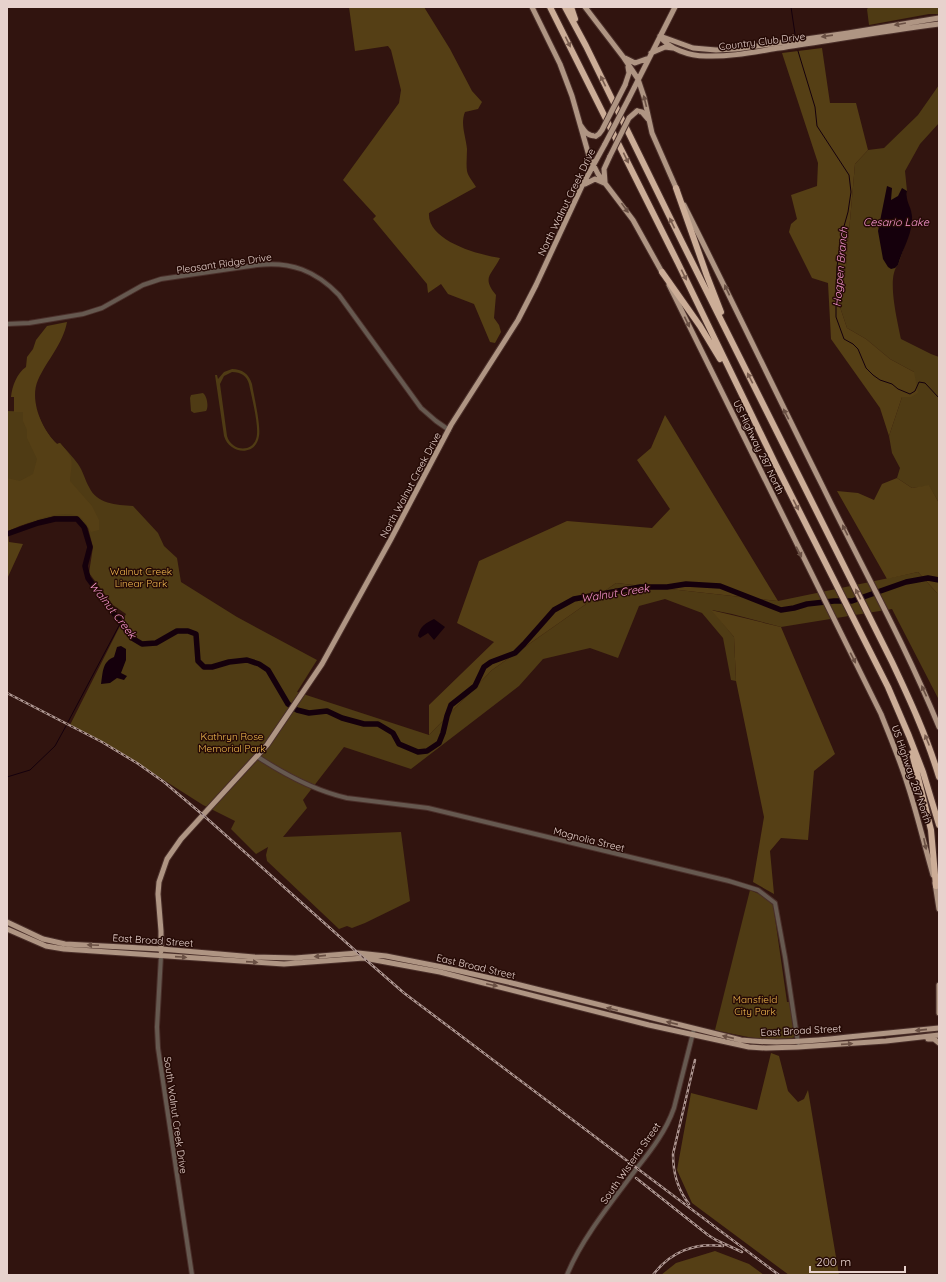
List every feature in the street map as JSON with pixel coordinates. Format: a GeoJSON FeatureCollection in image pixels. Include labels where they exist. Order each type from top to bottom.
{"type":"FeatureCollection","features":[{"type":"Feature","properties":{"kind":"highway"},"geometry":{"type":"LineString","coordinates":[[550,7],[675,256],[728,367],[890,692],[923,772],[939,825]]}},
{"type":"Feature","properties":{"kind":"highway"},"geometry":{"type":"LineString","coordinates":[[565,7],[582,38],[740,358],[845,566],[913,705],[939,767]]}},
{"type":"Feature","properties":{"kind":"highway"},"geometry":{"type":"LineString","coordinates":[[571,7],[582,38]]}},
{"type":"Feature","properties":{"kind":"highway"},"geometry":{"type":"LineString","coordinates":[[676,188],[720,309],[738,348],[740,358]]}},
{"type":"Feature","properties":{"kind":"highway"},"geometry":{"type":"LineString","coordinates":[[662,272],[700,326],[723,363],[728,367]]}},
{"type":"Feature","properties":{"kind":"highway"},"geometry":{"type":"LineString","coordinates":[[909,736],[931,830],[936,886]]}},
{"type":"Feature","properties":{"kind":"highway"},"geometry":{"type":"LineString","coordinates":[[932,753],[939,777]]}},
{"type":"Feature","properties":{"kind":"main road","name":"US Highway 287 North"},"geometry":{"type":"LineString","coordinates":[[532,7],[560,64],[572,96],[584,144],[593,165],[634,220],[662,272],[881,714],[908,783],[936,886],[939,909]]}},
{"type":"Feature","properties":{"kind":"main road"},"geometry":{"type":"LineString","coordinates":[[585,7],[638,79],[652,132],[676,188],[823,488],[885,610],[926,695],[939,727]]}},
{"type":"Feature","properties":{"kind":"main road","name":"North Walnut Creek Drive"},"geometry":{"type":"LineString","coordinates":[[161,956],[161,930],[158,894],[159,882],[167,860],[181,839],[258,757],[286,718],[334,644],[449,430],[518,320],[582,186],[675,7]]}},
{"type":"Feature","properties":{"kind":"main road","name":"Country Club Drive"},"geometry":{"type":"LineString","coordinates":[[660,36],[693,48],[716,50],[754,47],[939,18]]}},
{"type":"Feature","properties":{"kind":"main road","name":"Country Club Drive"},"geometry":{"type":"LineString","coordinates":[[660,36],[664,41],[675,48],[692,54],[705,56],[734,55],[939,24]]}},
{"type":"Feature","properties":{"kind":"main road"},"geometry":{"type":"LineString","coordinates":[[753,53],[756,49],[768,47],[770,44]]}},
{"type":"Feature","properties":{"kind":"main road"},"geometry":{"type":"LineString","coordinates":[[624,58],[635,62],[665,47],[675,48]]}},
{"type":"Feature","properties":{"kind":"main road"},"geometry":{"type":"LineString","coordinates":[[734,55],[737,52],[754,47]]}},
{"type":"Feature","properties":{"kind":"main road"},"geometry":{"type":"LineString","coordinates":[[705,56],[716,50]]}},
{"type":"Feature","properties":{"kind":"main road"},"geometry":{"type":"LineString","coordinates":[[579,124],[586,133],[591,136],[596,136],[602,130],[630,73],[624,58]]}},
{"type":"Feature","properties":{"kind":"main road"},"geometry":{"type":"LineString","coordinates":[[606,184],[604,169],[629,118],[637,111],[642,112],[645,114],[650,123]]}},
{"type":"Feature","properties":{"kind":"main road"},"geometry":{"type":"LineString","coordinates":[[582,186],[595,179],[606,184]]}},
{"type":"Feature","properties":{"kind":"main road","name":"East Broad Street"},"geometry":{"type":"LineString","coordinates":[[7,922],[43,939],[59,943],[161,949],[284,964],[364,958],[386,959]]}},
{"type":"Feature","properties":{"kind":"main road","name":"East Broad Street"},"geometry":{"type":"LineString","coordinates":[[7,929],[34,942],[55,948],[161,956],[295,958],[365,953],[406,963],[469,973],[693,1032],[739,1046],[766,1048],[798,1047],[886,1041],[939,1035]]}},
{"type":"Feature","properties":{"kind":"main road"},"geometry":{"type":"LineString","coordinates":[[343,954],[345,959]]}},
{"type":"Feature","properties":{"kind":"main road","name":"East Broad Street"},"geometry":{"type":"LineString","coordinates":[[441,969],[468,979],[649,1025],[741,1040],[768,1042],[798,1041],[939,1028]]}},
{"type":"Feature","properties":{"kind":"main road"},"geometry":{"type":"LineString","coordinates":[[468,979],[469,973]]}},
{"type":"Feature","properties":{"kind":"main road"},"geometry":{"type":"LineString","coordinates":[[939,985],[939,1013]]}},
{"type":"Feature","properties":{"kind":"main road"},"geometry":{"type":"LineString","coordinates":[[886,1033],[886,1041]]}},
{"type":"Feature","properties":{"kind":"main road"},"geometry":{"type":"LineString","coordinates":[[922,1037],[933,1038],[939,1043]]}},
{"type":"Feature","properties":{"kind":"main road"},"geometry":{"type":"LineString","coordinates":[[830,1039],[831,1045]]}},
{"type":"Feature","properties":{"kind":"main road"},"geometry":{"type":"LineString","coordinates":[[739,1046],[741,1040]]}},
{"type":"Feature","properties":{"kind":"main road"},"geometry":{"type":"LineString","coordinates":[[766,1048],[768,1042]]}},
{"type":"Feature","properties":{"kind":"street","name":"Pleasant Ridge Drive"},"geometry":{"type":"LineString","coordinates":[[7,324],[29,323],[83,314],[102,308],[143,285],[161,279],[270,264],[293,266],[313,274],[339,295],[421,408],[449,430]]}},
{"type":"Feature","properties":{"kind":"street","name":"Magnolia Street"},"geometry":{"type":"LineString","coordinates":[[258,757],[318,790],[334,795],[428,808],[729,881],[758,890],[775,903],[786,962],[798,1047]]}},
{"type":"Feature","properties":{"kind":"street","name":"South Walnut Creek Drive"},"geometry":{"type":"LineString","coordinates":[[161,956],[157,1026],[158,1048],[192,1275]]}},
{"type":"Feature","properties":{"kind":"street","name":"South Wisteria Street"},"geometry":{"type":"LineString","coordinates":[[567,1275],[586,1240],[665,1129],[674,1108],[693,1032]]}},
{"type":"Feature","properties":{"kind":"green space"},"geometry":{"type":"Polygon","coordinates":[[[869,7],[939,7],[939,14],[929,14],[869,25],[867,9],[869,7]]]}},
{"type":"Feature","properties":{"kind":"green space"},"geometry":{"type":"Polygon","coordinates":[[[939,85],[939,123],[920,144],[905,171],[907,191],[906,198],[911,211],[912,224],[895,271],[893,289],[901,339],[939,357],[939,503],[929,486],[912,488],[897,478],[900,468],[892,453],[889,436],[902,397],[914,372],[890,359],[866,339],[847,328],[840,307],[844,288],[855,164],[868,150],[884,148],[918,115],[939,85]]]}},
{"type":"Feature","properties":{"kind":"green space"},"geometry":{"type":"Polygon","coordinates":[[[232,369],[242,371],[249,377],[252,384],[258,418],[259,436],[257,443],[248,450],[242,451],[231,447],[224,436],[215,375],[217,375],[218,379],[224,372],[232,369]],[[235,372],[224,376],[220,384],[227,436],[234,446],[244,448],[253,445],[256,440],[257,423],[248,381],[243,375],[235,372]]]}},
{"type":"Feature","properties":{"kind":"green space"},"geometry":{"type":"Polygon","coordinates":[[[203,393],[206,399],[207,409],[206,411],[194,413],[191,411],[191,395],[203,393]]]}},
{"type":"Feature","properties":{"kind":"green space"},"geometry":{"type":"Polygon","coordinates":[[[7,411],[37,412],[50,437],[57,444],[60,443],[78,464],[92,493],[102,500],[114,504],[133,506],[158,533],[164,546],[177,558],[181,582],[237,617],[317,660],[297,692],[429,735],[492,670],[616,583],[778,601],[918,572],[937,593],[939,593],[939,700],[892,609],[781,627],[712,610],[734,637],[736,681],[731,680],[723,638],[702,613],[665,599],[639,606],[618,658],[590,648],[543,659],[519,686],[411,769],[344,747],[303,800],[307,808],[283,837],[401,832],[410,901],[365,923],[352,928],[347,926],[339,929],[267,861],[266,855],[268,847],[256,854],[231,829],[235,821],[203,805],[137,763],[70,725],[126,614],[113,605],[89,573],[93,547],[88,528],[77,516],[54,516],[7,529],[7,411]]]}},
{"type":"Feature","properties":{"kind":"green space","name":"Mansfield City Park"},"geometry":{"type":"Polygon","coordinates":[[[750,890],[764,896],[773,904],[787,1002],[794,1002],[799,1036],[789,1039],[779,1040],[757,1038],[715,1030],[750,890]]]}},
{"type":"Feature","properties":{"kind":"shaded area"},"geometry":{"type":"Polygon","coordinates":[[[349,7],[424,7],[450,49],[472,91],[482,102],[478,109],[465,112],[463,121],[467,149],[467,171],[476,187],[429,213],[431,223],[436,231],[445,239],[468,250],[500,258],[489,276],[489,284],[496,295],[494,318],[499,325],[501,332],[495,343],[490,342],[474,304],[448,294],[441,284],[428,293],[427,284],[373,219],[376,216],[343,180],[399,103],[401,90],[391,50],[388,46],[355,51],[349,7]]]}},
{"type":"Feature","properties":{"kind":"shaded area"},"geometry":{"type":"Polygon","coordinates":[[[822,48],[830,103],[856,103],[868,150],[855,164],[844,288],[840,307],[847,328],[866,339],[890,359],[914,372],[918,393],[911,397],[902,397],[889,436],[880,408],[831,339],[828,283],[812,278],[789,232],[791,224],[797,219],[791,195],[817,186],[818,163],[782,53],[822,48]]]}},
{"type":"Feature","properties":{"kind":"shaded area"},"geometry":{"type":"Polygon","coordinates":[[[67,322],[62,338],[38,380],[35,396],[36,405],[38,414],[46,431],[57,444],[60,443],[68,453],[72,464],[70,481],[92,506],[99,520],[99,530],[91,532],[80,517],[73,514],[64,514],[54,515],[24,524],[8,531],[9,542],[23,544],[7,579],[7,478],[20,481],[33,474],[37,459],[27,438],[27,430],[23,421],[23,412],[14,412],[14,397],[11,397],[12,389],[18,376],[26,367],[27,357],[33,349],[36,340],[47,326],[67,322]]]}},
{"type":"Feature","properties":{"kind":"shaded area"},"geometry":{"type":"Polygon","coordinates":[[[665,415],[778,601],[616,583],[492,670],[429,735],[429,705],[494,642],[457,623],[479,561],[567,521],[652,528],[670,509],[637,460],[651,448],[665,415]]]}},
{"type":"Feature","properties":{"kind":"shaded area"},"geometry":{"type":"Polygon","coordinates":[[[897,478],[912,488],[929,485],[939,503],[939,593],[937,593],[918,572],[887,579],[837,491],[858,493],[874,500],[882,484],[897,478]]]}},
{"type":"Feature","properties":{"kind":"shaded area"},"geometry":{"type":"Polygon","coordinates":[[[711,610],[781,627],[835,754],[814,771],[808,840],[781,838],[770,851],[774,894],[753,882],[764,817],[736,681],[734,637],[711,610]]]}},
{"type":"Feature","properties":{"kind":"shaded area"},"geometry":{"type":"Polygon","coordinates":[[[771,1053],[779,1056],[788,1091],[798,1102],[804,1099],[808,1090],[839,1275],[789,1275],[692,1203],[677,1170],[691,1093],[757,1110],[771,1053]]]}},
{"type":"Feature","properties":{"kind":"shaded area"},"geometry":{"type":"Polygon","coordinates":[[[715,1251],[749,1264],[764,1275],[661,1275],[676,1263],[715,1251]]]}},
{"type":"Feature","properties":{"kind":"water","name":"Cesario Lake"},"geometry":{"type":"Polygon","coordinates":[[[887,186],[892,188],[891,200],[898,196],[902,188],[907,191],[907,199],[912,215],[912,225],[909,237],[898,265],[891,269],[883,259],[878,231],[887,186]]]}},
{"type":"Feature","properties":{"kind":"water"},"geometry":{"type":"Polygon","coordinates":[[[434,619],[445,627],[434,640],[428,633],[420,638],[418,636],[422,627],[434,619]]]}},
{"type":"Feature","properties":{"kind":"water"},"geometry":{"type":"Polygon","coordinates":[[[121,646],[126,649],[126,660],[121,673],[127,676],[124,680],[117,678],[110,683],[101,684],[105,665],[114,657],[117,647],[121,646]]]}},
{"type":"Feature","properties":{"kind":"waterway","name":"Hogpen Branch"},"geometry":{"type":"LineString","coordinates":[[791,7],[795,34]]}},
{"type":"Feature","properties":{"kind":"waterway","name":"Hogpen Branch"},"geometry":{"type":"LineString","coordinates":[[798,51],[815,107],[817,126],[849,175],[851,192],[848,212],[841,237],[836,290],[836,317],[844,339],[858,349],[866,368],[880,380],[892,384],[898,389],[910,394],[915,391],[919,382],[925,383],[939,398]]}},
{"type":"Feature","properties":{"kind":"waterway","name":"Walnut Creek"},"geometry":{"type":"LineString","coordinates":[[7,534],[38,523],[55,519],[77,519],[84,527],[90,547],[85,566],[88,578],[132,638],[142,644],[156,643],[177,631],[188,631],[196,634],[198,661],[204,667],[212,667],[229,662],[247,660],[259,664],[268,670],[288,704],[297,710],[309,713],[327,711],[342,718],[364,724],[378,724],[393,733],[399,744],[418,752],[427,751],[439,743],[451,705],[475,686],[484,667],[491,662],[515,653],[554,610],[574,599],[640,587],[667,587],[686,584],[720,586],[781,610],[807,604],[852,601],[906,582],[928,578],[939,580]]}},
{"type":"Feature","properties":{"kind":"waterway"},"geometry":{"type":"LineString","coordinates":[[68,722],[121,622]]}},
{"type":"Feature","properties":{"kind":"waterway"},"geometry":{"type":"LineString","coordinates":[[7,777],[30,770],[55,746],[66,726]]}},
{"type":"Feature","properties":{"kind":"railway"},"geometry":{"type":"LineString","coordinates":[[7,693],[102,742],[137,763],[164,782],[404,993],[779,1275]]}},
{"type":"Feature","properties":{"kind":"railway"},"geometry":{"type":"LineString","coordinates":[[689,1204],[681,1193],[676,1180],[673,1154],[695,1060]]}},
{"type":"Feature","properties":{"kind":"railway"},"geometry":{"type":"LineString","coordinates":[[636,1178],[708,1235],[742,1252]]}},
{"type":"Feature","properties":{"kind":"railway"},"geometry":{"type":"LineString","coordinates":[[653,1275],[667,1260],[684,1250],[693,1247],[713,1245],[723,1246]]}},
{"type":"Feature","properties":{"kind":"park label","name":"Walnut Creek Linear Park"},"geometry":{"type":"Point","coordinates":[141,576]}},
{"type":"Feature","properties":{"kind":"park label","name":"Kathryn Rose Memorial Park"},"geometry":{"type":"Point","coordinates":[232,742]}}]}
